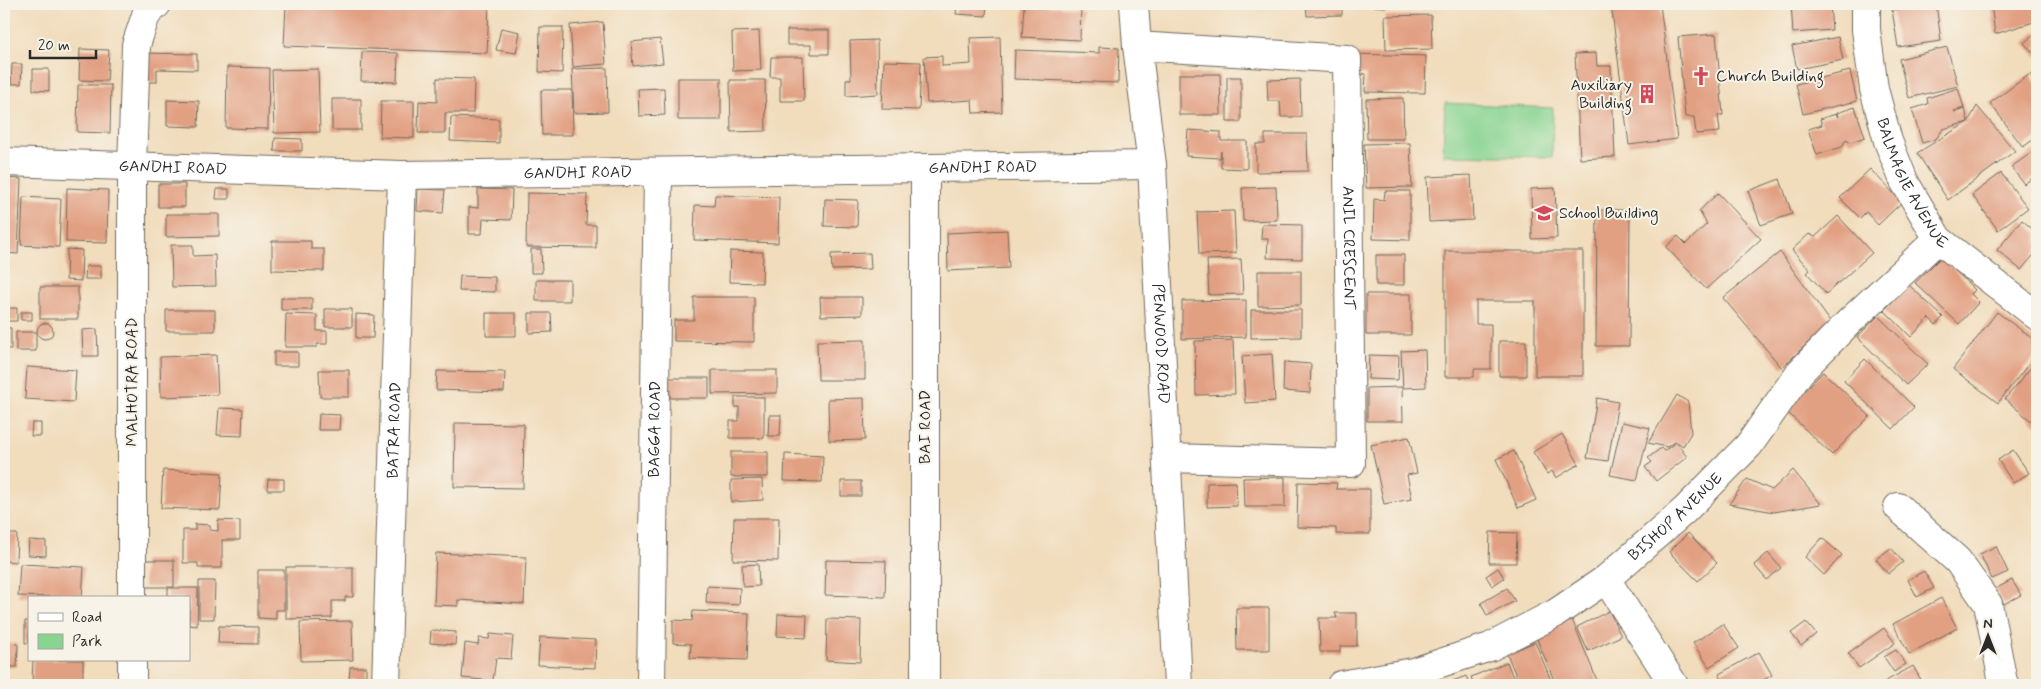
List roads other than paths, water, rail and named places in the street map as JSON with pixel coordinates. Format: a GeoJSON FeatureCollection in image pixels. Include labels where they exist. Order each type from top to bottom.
{"type":"FeatureCollection","features":[{"type":"Feature","properties":{"kind":"street","name":"MALHOTRA ROAD"},"geometry":{"type":"LineString","coordinates":[[132,596],[132,167],[136,45],[146,15],[158,4]]}},
{"type":"Feature","properties":{"kind":"street","name":"PENWOOD ROAD"},"geometry":{"type":"LineString","coordinates":[[1134,4],[1137,46],[1152,166],[1178,685]]}},
{"type":"Feature","properties":{"kind":"street","name":"BALMAGIE AVENUE"},"geometry":{"type":"LineString","coordinates":[[1866,4],[1866,30],[1874,89],[1888,142],[1904,181],[1938,239],[2037,316]]}},
{"type":"Feature","properties":{"kind":"street","name":"ANIL CRESCENT"},"geometry":{"type":"LineString","coordinates":[[1137,46],[1347,59],[1351,464],[1167,458]]}},
{"type":"Feature","properties":{"kind":"street","name":"GANDHI ROAD"},"geometry":{"type":"LineString","coordinates":[[4,162],[402,175],[1152,166]]}},
{"type":"Feature","properties":{"kind":"street","name":"BAI ROAD"},"geometry":{"type":"LineString","coordinates":[[925,169],[925,685]]}},
{"type":"Feature","properties":{"kind":"street","name":"BAGGA ROAD"},"geometry":{"type":"LineString","coordinates":[[651,685],[658,173]]}},
{"type":"Feature","properties":{"kind":"street","name":"BATRA ROAD"},"geometry":{"type":"LineString","coordinates":[[386,685],[402,175]]}},
{"type":"Feature","properties":{"kind":"street","name":"BISHOP AVENUE"},"geometry":{"type":"LineString","coordinates":[[1341,685],[1412,672],[1490,647],[1556,613],[1606,579],[1685,510],[1749,445],[1800,372],[1849,322],[1938,239]]}},
{"type":"Feature","properties":{"kind":"street"},"geometry":{"type":"LineString","coordinates":[[1898,507],[1958,561],[1988,604],[2002,682],[2005,685]]}},
{"type":"Feature","properties":{"kind":"street"},"geometry":{"type":"LineString","coordinates":[[1606,579],[1674,685]]}},
{"type":"Feature","properties":{"kind":"street"},"geometry":{"type":"LineString","coordinates":[[132,662],[132,685]]}},
{"type":"Feature","properties":{"kind":"place","name":"Church Building"},"geometry":{"type":"Point","coordinates":[1701,76]}},
{"type":"Feature","properties":{"kind":"place","name":"Auxiliary Building"},"geometry":{"type":"Point","coordinates":[1647,94]}},
{"type":"Feature","properties":{"kind":"place","name":"School Building"},"geometry":{"type":"Point","coordinates":[1544,213]}}]}
